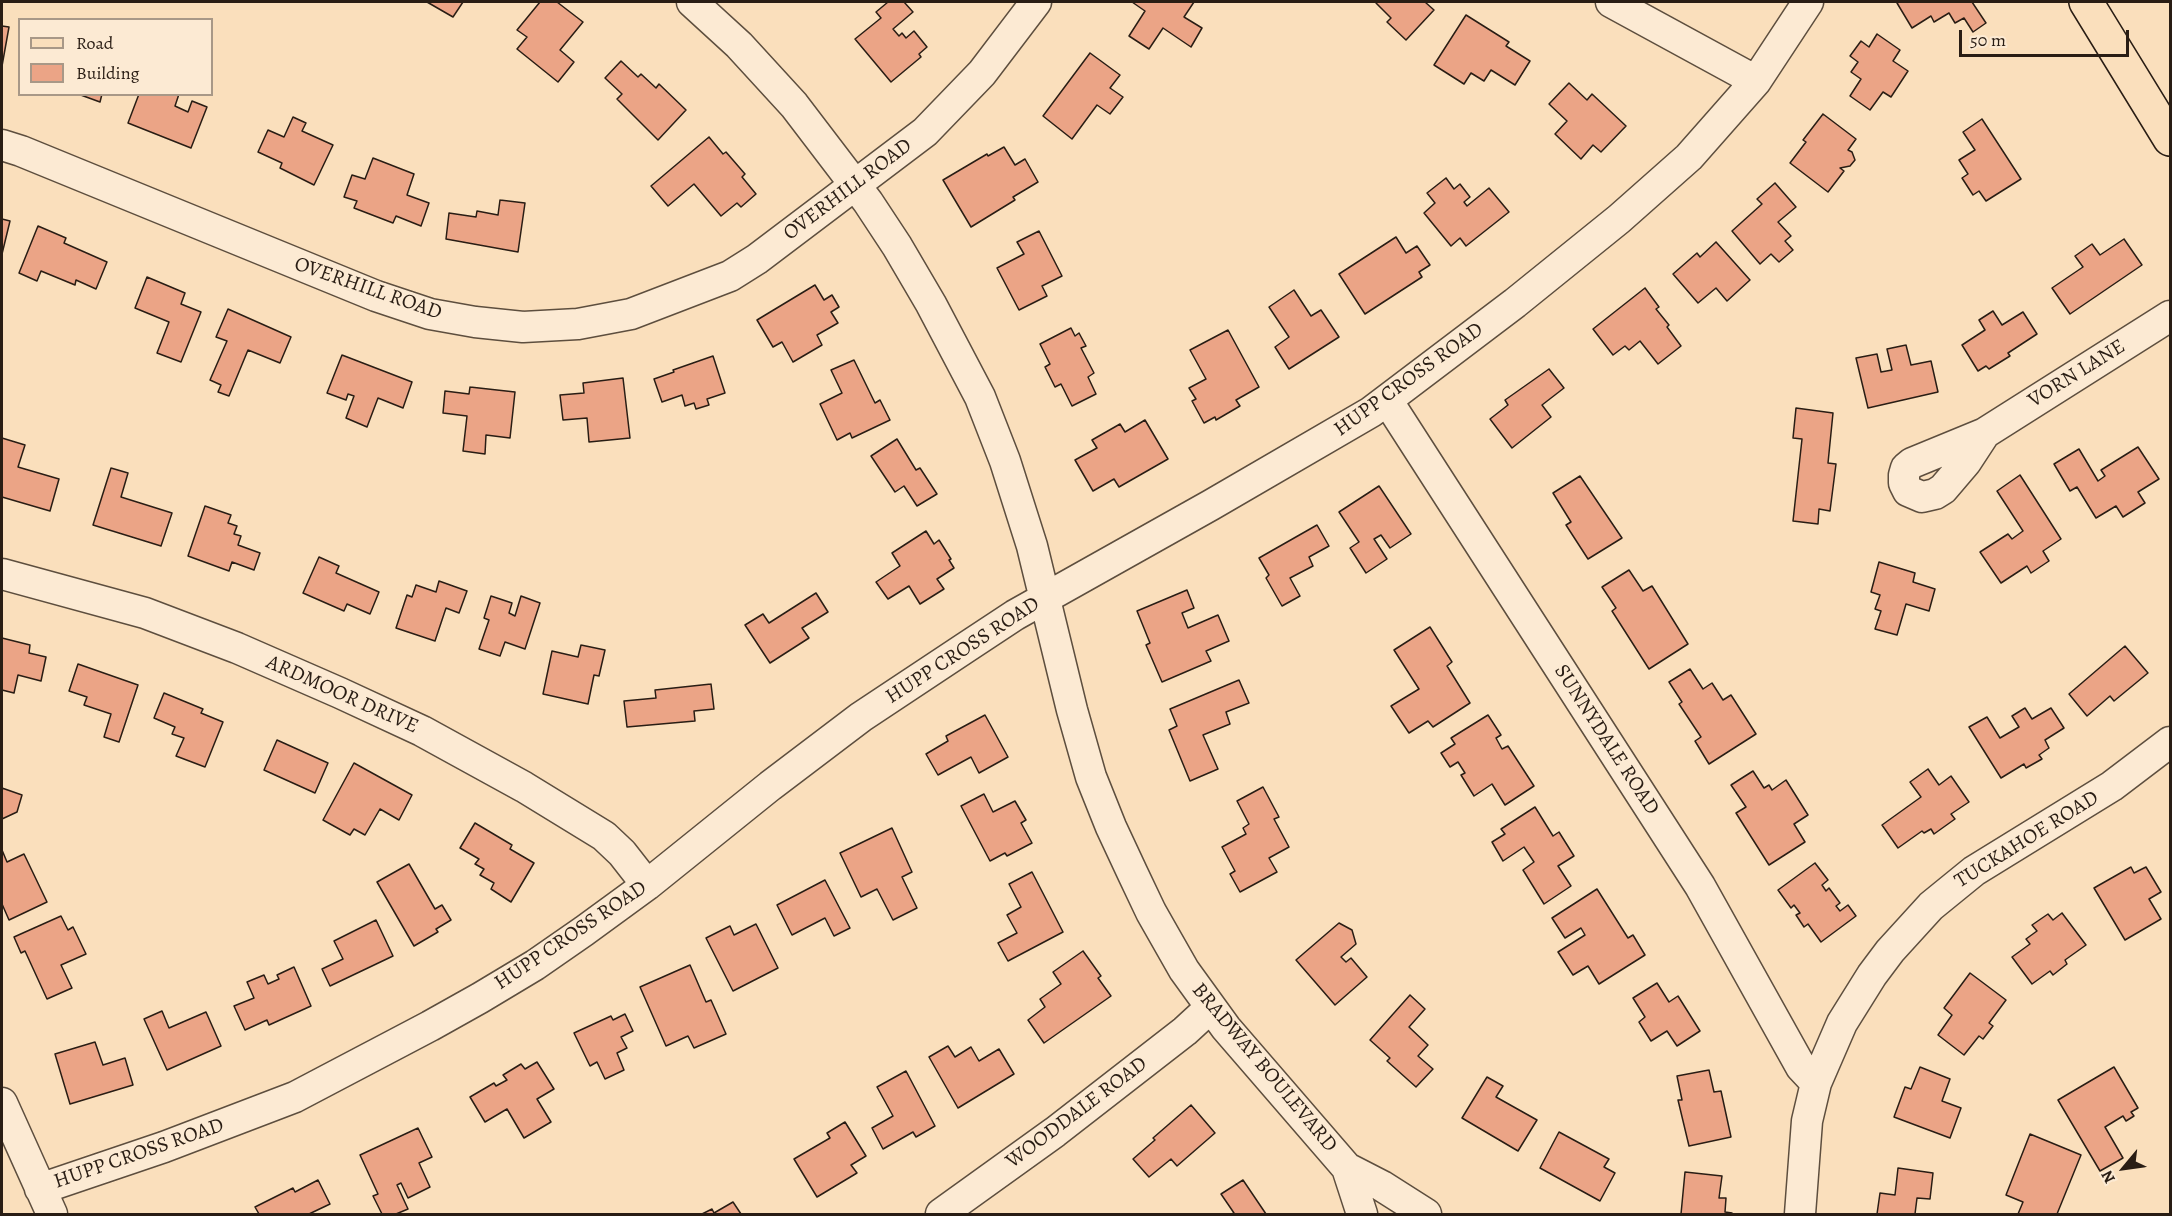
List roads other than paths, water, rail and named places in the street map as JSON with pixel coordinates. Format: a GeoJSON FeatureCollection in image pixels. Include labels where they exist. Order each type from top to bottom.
{"type":"FeatureCollection","features":[{"type":"Feature","properties":{"kind":"main road"},"geometry":{"type":"LineString","coordinates":[[2086,2],[2170,139]]}},
{"type":"Feature","properties":{"kind":"street","name":"BRADWAY BOULEVARD"},"geometry":{"type":"LineString","coordinates":[[692,2],[739,45],[794,105],[856,185],[932,304],[980,397],[1005,461],[1032,546],[1088,766],[1111,827],[1151,912],[1184,970],[1210,1008],[1347,1168],[1382,1186],[1426,1215]]}},
{"type":"Feature","properties":{"kind":"street","name":"OVERHILL ROAD"},"geometry":{"type":"LineString","coordinates":[[2,145],[387,300],[430,314],[523,327],[578,324],[631,314],[730,276],[758,259],[925,132],[954,104],[1003,48],[1036,2]]}},
{"type":"Feature","properties":{"kind":"street"},"geometry":{"type":"LineString","coordinates":[[1611,2],[1756,81]]}},
{"type":"Feature","properties":{"kind":"street","name":"HUPP CROSS ROAD"},"geometry":{"type":"LineString","coordinates":[[46,1202],[164,1147],[305,1092],[430,1026],[517,976],[647,885],[770,786],[861,717],[1015,615],[1288,461],[1387,400],[1515,303],[1619,219],[1689,157],[1756,81],[1808,2]]}},
{"type":"Feature","properties":{"kind":"street","name":"VORN LANE"},"geometry":{"type":"LineString","coordinates":[[1985,432],[2170,316]]}},
{"type":"Feature","properties":{"kind":"street","name":"SUNNYDALE ROAD"},"geometry":{"type":"LineString","coordinates":[[1387,400],[1700,886],[1801,1066],[1816,1083]]}},
{"type":"Feature","properties":{"kind":"street","name":"ARDMOOR DRIVE"},"geometry":{"type":"LineString","coordinates":[[2,574],[145,613],[237,648],[412,726],[524,787],[604,836],[647,885]]}},
{"type":"Feature","properties":{"kind":"street","name":"TUCKAHOE ROAD"},"geometry":{"type":"LineString","coordinates":[[1800,1215],[1808,1121],[1816,1083],[1842,1023],[1890,951],[1931,906],[1974,870],[2112,786],[2170,742]]}},
{"type":"Feature","properties":{"kind":"street","name":"WOODDALE ROAD"},"geometry":{"type":"LineString","coordinates":[[949,1212],[1185,1031],[1210,1008]]}},
{"type":"Feature","properties":{"kind":"street"},"geometry":{"type":"LineString","coordinates":[[2,1103],[46,1202]]}},
{"type":"Feature","properties":{"kind":"street"},"geometry":{"type":"LineString","coordinates":[[1347,1168],[1362,1215]]}}]}
